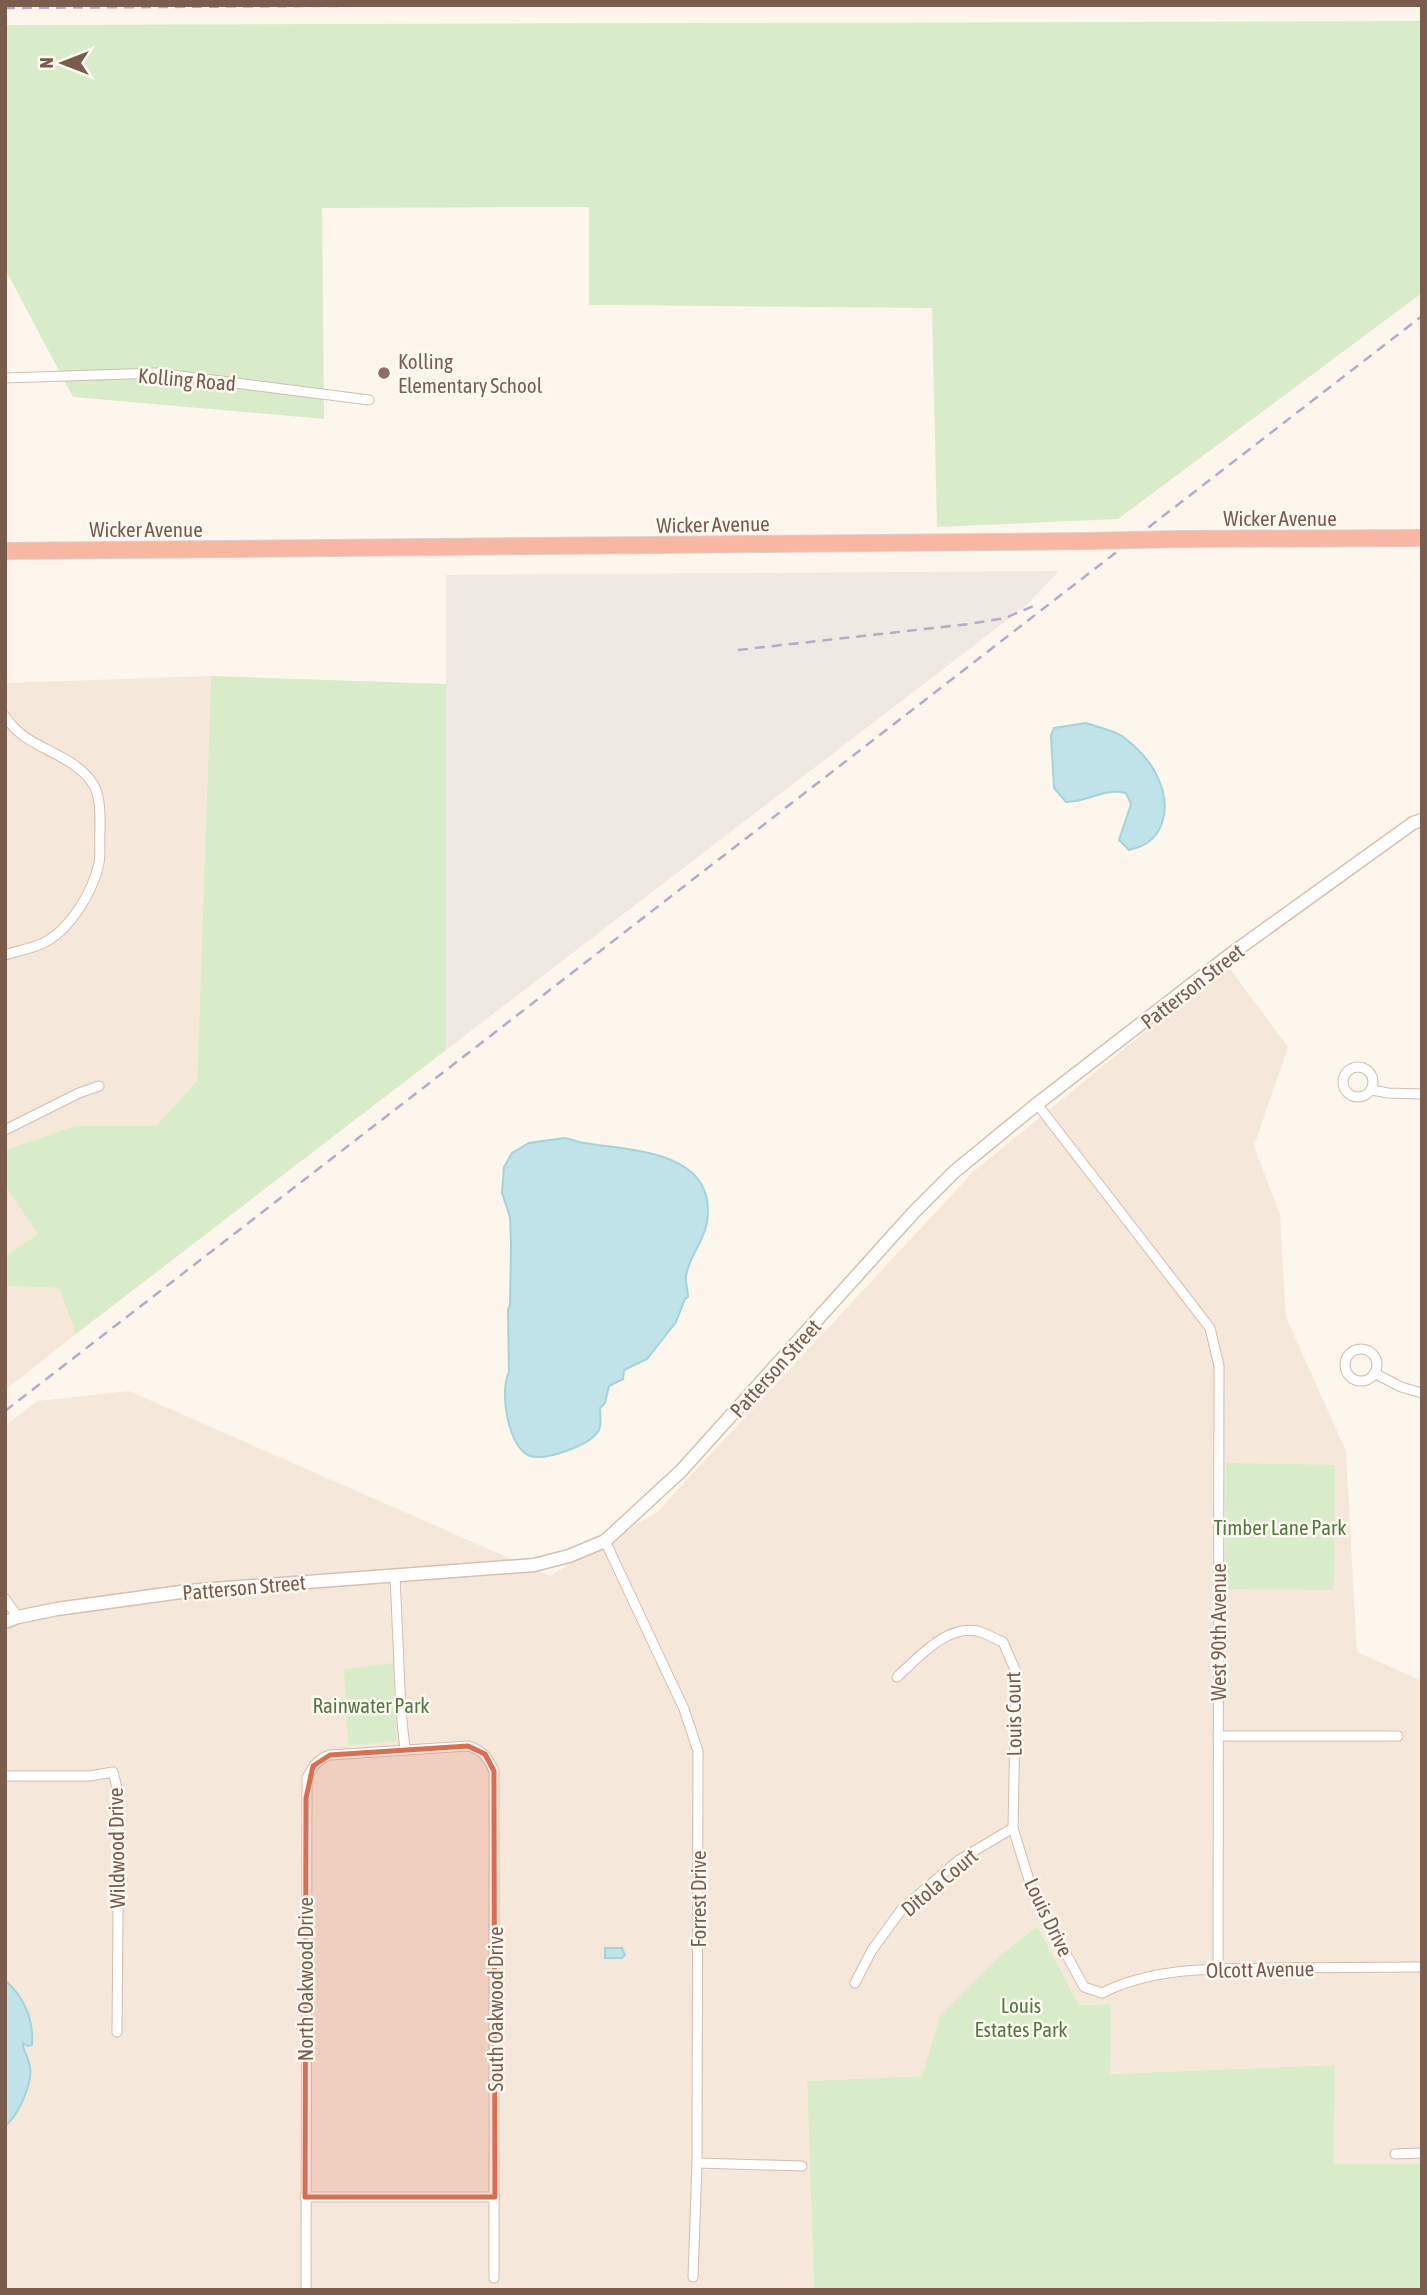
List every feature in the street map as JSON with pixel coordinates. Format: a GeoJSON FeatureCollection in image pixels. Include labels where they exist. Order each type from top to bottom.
{"type":"FeatureCollection","features":[{"type":"Feature","properties":{"kind":"highway","name":"Wicker Avenue"},"geometry":{"type":"LineString","coordinates":[[5,551],[1422,538]]}},
{"type":"Feature","properties":{"kind":"street","name":"Kolling Road"},"geometry":{"type":"LineString","coordinates":[[5,378],[157,373],[369,400]]}},
{"type":"Feature","properties":{"kind":"street"},"geometry":{"type":"LineString","coordinates":[[5,716],[12,728],[24,738],[80,770],[93,784],[99,802],[100,818],[99,864],[83,905],[66,925],[43,944],[5,955]]}},
{"type":"Feature","properties":{"kind":"street","name":"Patterson Street"},"geometry":{"type":"LineString","coordinates":[[11,1619],[57,1609],[188,1591],[534,1565],[569,1556],[605,1541],[681,1471],[914,1212],[954,1172],[1037,1104],[1231,954],[1413,823],[1422,820]]}},
{"type":"Feature","properties":{"kind":"street"},"geometry":{"type":"LineString","coordinates":[[5,1130],[79,1093],[99,1086]]}},
{"type":"Feature","properties":{"kind":"street"},"geometry":{"type":"LineString","coordinates":[[1372,1090],[1422,1094]]}},
{"type":"Feature","properties":{"kind":"street","name":"West 90th Avenue"},"geometry":{"type":"LineString","coordinates":[[1037,1104],[1210,1328],[1219,1366],[1218,1969]]}},
{"type":"Feature","properties":{"kind":"street"},"geometry":{"type":"LineString","coordinates":[[1374,1373],[1401,1387],[1422,1392]]}},
{"type":"Feature","properties":{"kind":"street","name":"Forrest Drive"},"geometry":{"type":"LineString","coordinates":[[605,1541],[684,1709],[698,1751],[697,2163],[693,2277]]}},
{"type":"Feature","properties":{"kind":"street"},"geometry":{"type":"LineString","coordinates":[[395,1575],[405,1749]]}},
{"type":"Feature","properties":{"kind":"street"},"geometry":{"type":"LineString","coordinates":[[5,1600],[11,1619]]}},
{"type":"Feature","properties":{"kind":"street","name":"Louis Court"},"geometry":{"type":"LineString","coordinates":[[897,1677],[926,1650],[957,1631],[978,1631],[1003,1642],[1016,1672],[1013,1828]]}},
{"type":"Feature","properties":{"kind":"street"},"geometry":{"type":"LineString","coordinates":[[1218,1735],[1398,1735]]}},
{"type":"Feature","properties":{"kind":"street","name":"North Oakwood Drive"},"geometry":{"type":"LineString","coordinates":[[306,2290],[307,1778],[313,1766],[330,1755],[405,1749],[475,1748]]}},
{"type":"Feature","properties":{"kind":"street","name":"South Oakwood Drive"},"geometry":{"type":"LineString","coordinates":[[475,1748],[485,1754],[495,1783],[494,2278]]}},
{"type":"Feature","properties":{"kind":"street","name":"Wildwood Drive"},"geometry":{"type":"LineString","coordinates":[[5,1776],[90,1776],[113,1772],[119,1796],[117,2032]]}},
{"type":"Feature","properties":{"kind":"street","name":"Ditola Court"},"geometry":{"type":"LineString","coordinates":[[855,1983],[872,1950],[902,1909],[959,1860],[1013,1828]]}},
{"type":"Feature","properties":{"kind":"street","name":"Louis Drive"},"geometry":{"type":"LineString","coordinates":[[1013,1828],[1033,1893],[1084,1987],[1102,1993]]}},
{"type":"Feature","properties":{"kind":"street","name":"Olcott Avenue"},"geometry":{"type":"LineString","coordinates":[[1102,1993],[1121,1984],[1166,1972],[1422,1967]]}},
{"type":"Feature","properties":{"kind":"street"},"geometry":{"type":"LineString","coordinates":[[1395,2154],[1422,2153]]}},
{"type":"Feature","properties":{"kind":"street"},"geometry":{"type":"LineString","coordinates":[[697,2163],[802,2166]]}},
{"type":"Feature","properties":{"kind":"street"},"geometry":{"type":"LineString","coordinates":[[305,2197],[495,2197]]}},
{"type":"Feature","properties":{"kind":"highlighted area"},"geometry":{"type":"Polygon","coordinates":[[[468,1746],[485,1754],[494,1771],[495,2197],[305,2197],[306,1798],[313,1766],[330,1755],[468,1746]]]}},
{"type":"Feature","properties":{"kind":"shaded area"},"geometry":{"type":"Polygon","coordinates":[[[1059,571],[1028,604],[446,1050],[446,575],[1059,571]]]}},
{"type":"Feature","properties":{"kind":"shaded area"},"geometry":{"type":"Polygon","coordinates":[[[211,676],[197,1081],[156,1126],[74,1126],[5,1150],[5,683],[211,676]]]}},
{"type":"Feature","properties":{"kind":"shaded area"},"geometry":{"type":"Polygon","coordinates":[[[1227,965],[1288,1047],[1254,1146],[1280,1215],[1286,1317],[1346,1451],[1357,1652],[1422,1681],[1422,2164],[1333,2164],[1334,2065],[1110,2074],[1110,2004],[1079,2005],[1037,1926],[996,1959],[941,2016],[922,2076],[807,2081],[814,2290],[5,2290],[5,1426],[37,1401],[129,1391],[550,1576],[656,1513],[973,1172],[1227,965]]]}},
{"type":"Feature","properties":{"kind":"shaded area"},"geometry":{"type":"Polygon","coordinates":[[[5,1186],[38,1234],[5,1256],[5,1186]]]}},
{"type":"Feature","properties":{"kind":"shaded area"},"geometry":{"type":"Polygon","coordinates":[[[5,1286],[59,1288],[76,1334],[5,1390],[5,1286]]]}},
{"type":"Feature","properties":{"kind":"green space"},"geometry":{"type":"Polygon","coordinates":[[[1422,21],[1422,293],[1118,519],[937,527],[932,308],[589,305],[589,207],[322,208],[324,419],[73,397],[5,269],[5,25],[1422,21]]]}},
{"type":"Feature","properties":{"kind":"green space"},"geometry":{"type":"Polygon","coordinates":[[[211,676],[446,684],[446,1050],[76,1334],[59,1288],[5,1286],[5,1256],[38,1234],[5,1186],[5,1150],[74,1126],[156,1126],[197,1081],[211,676]]]}},
{"type":"Feature","properties":{"kind":"green space","name":"Timber Lane Park"},"geometry":{"type":"Polygon","coordinates":[[[1226,1463],[1335,1465],[1334,1590],[1225,1589],[1226,1463]]]}},
{"type":"Feature","properties":{"kind":"green space","name":"Rainwater Park"},"geometry":{"type":"Polygon","coordinates":[[[393,1663],[397,1741],[348,1745],[344,1669],[393,1663]]]}},
{"type":"Feature","properties":{"kind":"green space","name":"Louis Estates Park"},"geometry":{"type":"Polygon","coordinates":[[[1037,1926],[1079,2005],[1111,2004],[1110,2074],[1335,2065],[1333,2164],[1422,2164],[1422,2290],[814,2290],[807,2081],[922,2076],[940,2016],[996,1959],[1037,1926]]]}},
{"type":"Feature","properties":{"kind":"water"},"geometry":{"type":"Polygon","coordinates":[[[1086,723],[1122,736],[1149,762],[1155,772],[1164,796],[1163,820],[1152,839],[1142,846],[1129,850],[1119,840],[1131,804],[1126,793],[1103,793],[1066,802],[1054,788],[1051,736],[1054,728],[1086,723]]]}},
{"type":"Feature","properties":{"kind":"water"},"geometry":{"type":"Polygon","coordinates":[[[564,1138],[667,1158],[685,1167],[699,1180],[707,1198],[707,1222],[688,1269],[688,1297],[676,1322],[647,1359],[624,1370],[623,1379],[609,1386],[605,1403],[600,1408],[599,1430],[578,1446],[557,1454],[537,1457],[522,1451],[516,1442],[505,1405],[509,1372],[511,1242],[510,1217],[502,1193],[504,1167],[512,1153],[529,1143],[564,1138]]]}},
{"type":"Feature","properties":{"kind":"water"},"geometry":{"type":"Polygon","coordinates":[[[605,1948],[622,1948],[625,1955],[622,1958],[605,1958],[605,1948]]]}},
{"type":"Feature","properties":{"kind":"water"},"geometry":{"type":"Polygon","coordinates":[[[5,1980],[18,1994],[26,2010],[32,2045],[23,2043],[30,2067],[24,2099],[5,2126],[5,1980]]]}},
{"type":"Feature","properties":{"kind":"railway"},"geometry":{"type":"LineString","coordinates":[[5,8],[479,5]]}},
{"type":"Feature","properties":{"kind":"railway"},"geometry":{"type":"LineString","coordinates":[[5,1411],[1422,316]]}},
{"type":"Feature","properties":{"kind":"railway"},"geometry":{"type":"LineString","coordinates":[[738,650],[969,624],[1005,618],[1036,605]]}},
{"type":"Feature","properties":{"kind":"place","name":"Kolling Elementary School"},"geometry":{"type":"Point","coordinates":[384,373]}}]}
